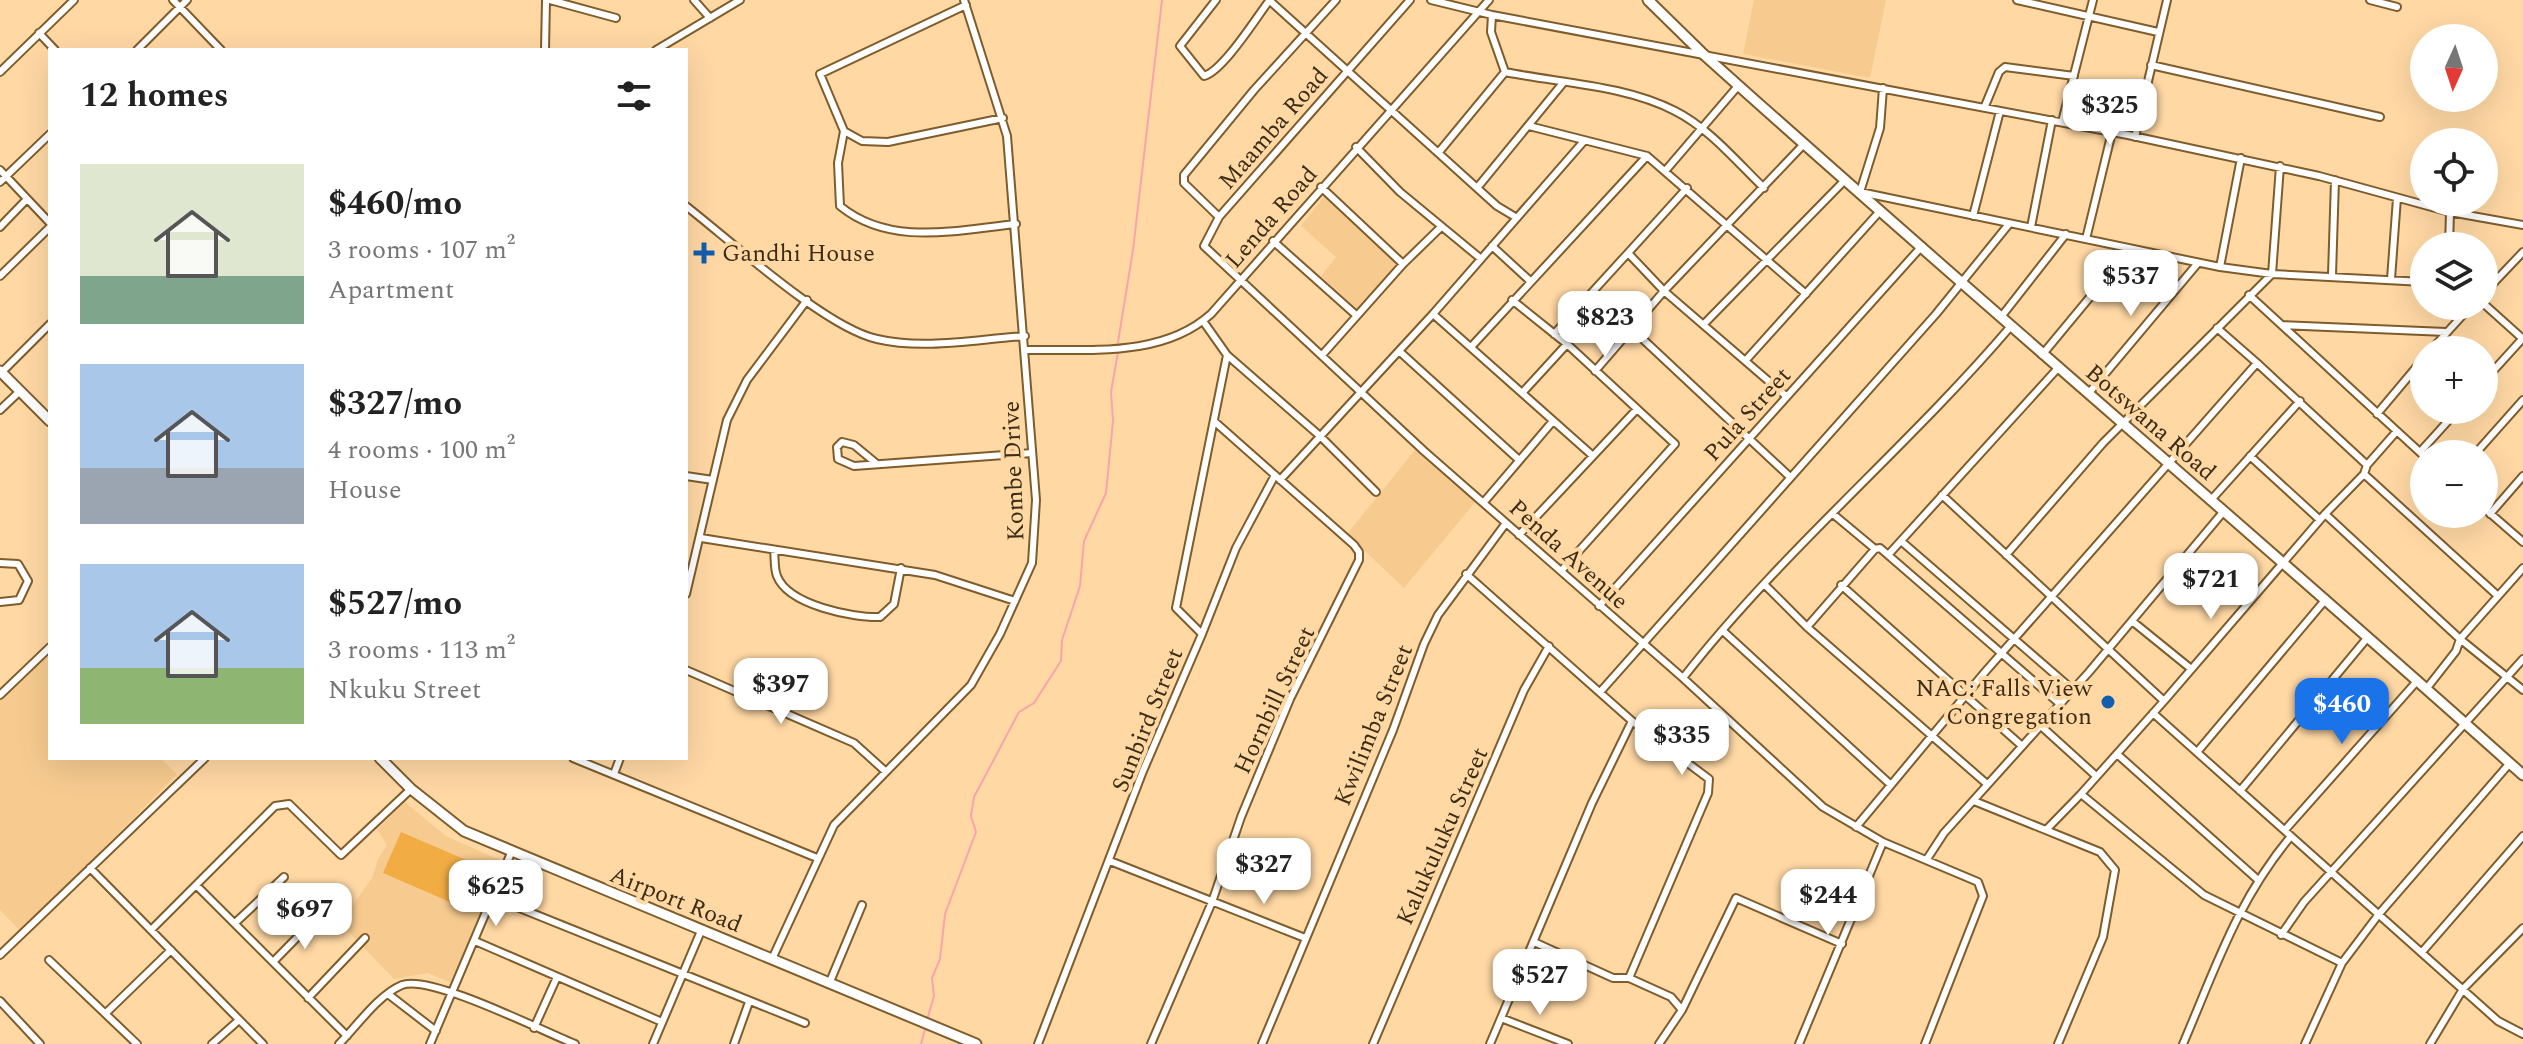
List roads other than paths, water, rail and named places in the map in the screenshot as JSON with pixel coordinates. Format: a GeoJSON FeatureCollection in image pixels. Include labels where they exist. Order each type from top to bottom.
{"type":"FeatureCollection","features":[{"type":"Feature","properties":{"kind":"street"},"geometry":{"type":"LineString","coordinates":[[0,72],[74,0]]}},
{"type":"Feature","properties":{"kind":"street"},"geometry":{"type":"LineString","coordinates":[[173,0],[219,48]]}},
{"type":"Feature","properties":{"kind":"street"},"geometry":{"type":"LineString","coordinates":[[139,48],[187,0]]}},
{"type":"Feature","properties":{"kind":"street"},"geometry":{"type":"LineString","coordinates":[[545,48],[548,0],[616,18]]}},
{"type":"Feature","properties":{"kind":"street"},"geometry":{"type":"LineString","coordinates":[[694,0],[710,18]]}},
{"type":"Feature","properties":{"kind":"street"},"geometry":{"type":"LineString","coordinates":[[659,48],[740,0]]}},
{"type":"Feature","properties":{"kind":"street"},"geometry":{"type":"LineString","coordinates":[[1216,0],[1180,46],[1204,76],[1209,75],[1228,54],[1269,0],[1477,188],[1517,218]]}},
{"type":"Feature","properties":{"kind":"street"},"geometry":{"type":"LineString","coordinates":[[1219,217],[1184,183],[1184,175],[1336,0]]}},
{"type":"Feature","properties":{"kind":"street","name":"Maamba Road"},"geometry":{"type":"LineString","coordinates":[[1241,279],[1204,246],[1219,217],[1410,0]]}},
{"type":"Feature","properties":{"kind":"street"},"geometry":{"type":"LineString","coordinates":[[1431,0],[1492,15],[1985,106],[2280,166],[2410,201]]}},
{"type":"Feature","properties":{"kind":"street","name":"Lenda Road"},"geometry":{"type":"LineString","coordinates":[[1026,350],[1151,345],[1178,337],[1203,321],[1489,0]]}},
{"type":"Feature","properties":{"kind":"street","name":"Botswana Road"},"geometry":{"type":"LineString","coordinates":[[1648,0],[1738,86],[2042,355],[2369,636],[2523,775]]}},
{"type":"Feature","properties":{"kind":"street"},"geometry":{"type":"LineString","coordinates":[[2017,0],[2158,32]]}},
{"type":"Feature","properties":{"kind":"street"},"geometry":{"type":"LineString","coordinates":[[2062,122],[2093,0]]}},
{"type":"Feature","properties":{"kind":"street"},"geometry":{"type":"LineString","coordinates":[[2135,137],[2167,0]]}},
{"type":"Feature","properties":{"kind":"street"},"geometry":{"type":"LineString","coordinates":[[2370,0],[2397,7]]}},
{"type":"Feature","properties":{"kind":"street"},"geometry":{"type":"LineString","coordinates":[[965,2],[821,72],[844,131],[836,183],[840,206],[852,216],[885,229],[910,233],[1016,224]]}},
{"type":"Feature","properties":{"kind":"street","name":"Kombe Drive"},"geometry":{"type":"LineString","coordinates":[[771,959],[839,817],[971,685],[1032,563],[1036,541],[1032,453],[1016,224],[1003,118],[965,2]]}},
{"type":"Feature","properties":{"kind":"street"},"geometry":{"type":"LineString","coordinates":[[1492,15],[1491,32],[1505,72]]}},
{"type":"Feature","properties":{"kind":"street"},"geometry":{"type":"LineString","coordinates":[[39,33],[53,48]]}},
{"type":"Feature","properties":{"kind":"street"},"geometry":{"type":"LineString","coordinates":[[2151,65],[2380,117]]}},
{"type":"Feature","properties":{"kind":"street"},"geometry":{"type":"LineString","coordinates":[[1985,106],[1999,72],[2005,67],[2074,76]]}},
{"type":"Feature","properties":{"kind":"street"},"geometry":{"type":"LineString","coordinates":[[1505,72],[1655,102],[1702,129],[1764,188]]}},
{"type":"Feature","properties":{"kind":"street"},"geometry":{"type":"LineString","coordinates":[[1439,152],[1505,72]]}},
{"type":"Feature","properties":{"kind":"street"},"geometry":{"type":"LineString","coordinates":[[1477,188],[1563,83]]}},
{"type":"Feature","properties":{"kind":"street"},"geometry":{"type":"LineString","coordinates":[[1666,170],[1738,86]]}},
{"type":"Feature","properties":{"kind":"street"},"geometry":{"type":"LineString","coordinates":[[1883,88],[1880,128],[1860,192],[2220,267],[2272,274],[2410,281]]}},
{"type":"Feature","properties":{"kind":"street"},"geometry":{"type":"LineString","coordinates":[[1973,216],[2000,111]]}},
{"type":"Feature","properties":{"kind":"street"},"geometry":{"type":"LineString","coordinates":[[844,131],[862,141],[888,142],[1003,118]]}},
{"type":"Feature","properties":{"kind":"street"},"geometry":{"type":"LineString","coordinates":[[2031,227],[2052,120]]}},
{"type":"Feature","properties":{"kind":"street"},"geometry":{"type":"LineString","coordinates":[[1529,126],[1647,156],[1806,294]]}},
{"type":"Feature","properties":{"kind":"street"},"geometry":{"type":"LineString","coordinates":[[2086,239],[2112,132]]}},
{"type":"Feature","properties":{"kind":"street"},"geometry":{"type":"LineString","coordinates":[[48,136],[2,176],[48,223]]}},
{"type":"Feature","properties":{"kind":"street"},"geometry":{"type":"LineString","coordinates":[[1202,634],[1236,548],[1278,477],[1433,314],[1584,141]]}},
{"type":"Feature","properties":{"kind":"street"},"geometry":{"type":"LineString","coordinates":[[1595,371],[1664,291],[1805,143]]}},
{"type":"Feature","properties":{"kind":"street"},"geometry":{"type":"LineString","coordinates":[[1356,147],[1440,228],[1480,258]]}},
{"type":"Feature","properties":{"kind":"street"},"geometry":{"type":"LineString","coordinates":[[1471,347],[1529,280],[1647,156]]}},
{"type":"Feature","properties":{"kind":"street"},"geometry":{"type":"LineString","coordinates":[[2220,267],[2241,158]]}},
{"type":"Feature","properties":{"kind":"street"},"geometry":{"type":"LineString","coordinates":[[2006,555],[2122,424],[2153,397],[2272,274],[2280,166]]}},
{"type":"Feature","properties":{"kind":"street"},"geometry":{"type":"LineString","coordinates":[[1704,324],[1845,180]]}},
{"type":"Feature","properties":{"kind":"street"},"geometry":{"type":"LineString","coordinates":[[2332,275],[2335,180]]}},
{"type":"Feature","properties":{"kind":"street"},"geometry":{"type":"LineString","coordinates":[[1321,187],[1403,264]]}},
{"type":"Feature","properties":{"kind":"street"},"geometry":{"type":"LineString","coordinates":[[1554,334],[1687,188]]}},
{"type":"Feature","properties":{"kind":"street"},"geometry":{"type":"LineString","coordinates":[[2391,279],[2397,198]]}},
{"type":"Feature","properties":{"kind":"street"},"geometry":{"type":"LineString","coordinates":[[0,227],[27,199]]}},
{"type":"Feature","properties":{"kind":"street"},"geometry":{"type":"LineString","coordinates":[[688,208],[846,328],[876,339],[917,343],[1025,336]]}},
{"type":"Feature","properties":{"kind":"street"},"geometry":{"type":"LineString","coordinates":[[1746,360],[1881,210]]}},
{"type":"Feature","properties":{"kind":"street"},"geometry":{"type":"LineString","coordinates":[[2472,216],[2523,225]]}},
{"type":"Feature","properties":{"kind":"street"},"geometry":{"type":"LineString","coordinates":[[1601,691],[1936,314],[2009,224]]}},
{"type":"Feature","properties":{"kind":"street"},"geometry":{"type":"LineString","coordinates":[[0,276],[48,227]]}},
{"type":"Feature","properties":{"kind":"street"},"geometry":{"type":"LineString","coordinates":[[1323,354],[1403,264],[1440,228]]}},
{"type":"Feature","properties":{"kind":"street"},"geometry":{"type":"LineString","coordinates":[[2001,317],[2066,234]]}},
{"type":"Feature","properties":{"kind":"street"},"geometry":{"type":"LineString","coordinates":[[1273,241],[1356,315]]}},
{"type":"Feature","properties":{"kind":"street"},"geometry":{"type":"LineString","coordinates":[[1492,246],[1529,280]]}},
{"type":"Feature","properties":{"kind":"street","name":"Pula Street"},"geometry":{"type":"LineString","coordinates":[[1599,606],[1922,246]]}},
{"type":"Feature","properties":{"kind":"street"},"geometry":{"type":"LineString","coordinates":[[2042,355],[2129,250]]}},
{"type":"Feature","properties":{"kind":"street"},"geometry":{"type":"LineString","coordinates":[[2498,276],[2523,252]]}},
{"type":"Feature","properties":{"kind":"street"},"geometry":{"type":"LineString","coordinates":[[1628,253],[1664,291],[1786,396]]}},
{"type":"Feature","properties":{"kind":"street"},"geometry":{"type":"LineString","coordinates":[[2088,394],[2198,263]]}},
{"type":"Feature","properties":{"kind":"street","name":"Penda Avenue"},"geometry":{"type":"LineString","coordinates":[[1241,279],[1360,391],[1823,807],[1883,842],[1978,882],[1984,891],[1925,1044]]}},
{"type":"Feature","properties":{"kind":"street"},"geometry":{"type":"LineString","coordinates":[[2249,295],[2410,444]]}},
{"type":"Feature","properties":{"kind":"street"},"geometry":{"type":"LineString","coordinates":[[688,587],[736,398],[807,300]]}},
{"type":"Feature","properties":{"kind":"street"},"geometry":{"type":"LineString","coordinates":[[1512,300],[1567,344],[1675,444],[1561,571]]}},
{"type":"Feature","properties":{"kind":"street"},"geometry":{"type":"LineString","coordinates":[[1433,314],[1593,456]]}},
{"type":"Feature","properties":{"kind":"street"},"geometry":{"type":"LineString","coordinates":[[2498,316],[2523,338],[2498,366]]}},
{"type":"Feature","properties":{"kind":"street"},"geometry":{"type":"LineString","coordinates":[[2443,336],[2458,320]]}},
{"type":"Feature","properties":{"kind":"street"},"geometry":{"type":"LineString","coordinates":[[1203,321],[1227,355],[1320,436],[1376,492]]}},
{"type":"Feature","properties":{"kind":"street"},"geometry":{"type":"LineString","coordinates":[[2281,325],[2446,332]]}},
{"type":"Feature","properties":{"kind":"street"},"geometry":{"type":"LineString","coordinates":[[48,326],[1,372],[48,419]]}},
{"type":"Feature","properties":{"kind":"street"},"geometry":{"type":"LineString","coordinates":[[1683,678],[1818,526],[1953,394],[2011,326]]}},
{"type":"Feature","properties":{"kind":"street"},"geometry":{"type":"LineString","coordinates":[[2217,328],[2367,465]]}},
{"type":"Feature","properties":{"kind":"street"},"geometry":{"type":"LineString","coordinates":[[1632,329],[1789,476]]}},
{"type":"Feature","properties":{"kind":"street"},"geometry":{"type":"LineString","coordinates":[[1523,392],[1567,344]]}},
{"type":"Feature","properties":{"kind":"street"},"geometry":{"type":"LineString","coordinates":[[1399,351],[1518,459]]}},
{"type":"Feature","properties":{"kind":"street","name":"Sunbird Street"},"geometry":{"type":"LineString","coordinates":[[1038,1044],[1143,771],[1202,634],[1176,608],[1227,355]]}},
{"type":"Feature","properties":{"kind":"street"},"geometry":{"type":"LineString","coordinates":[[1856,827],[1931,735],[2257,363]]}},
{"type":"Feature","properties":{"kind":"street"},"geometry":{"type":"LineString","coordinates":[[1889,554],[2058,368]]}},
{"type":"Feature","properties":{"kind":"street"},"geometry":{"type":"LineString","coordinates":[[2377,414],[2410,375]]}},
{"type":"Feature","properties":{"kind":"street"},"geometry":{"type":"LineString","coordinates":[[0,410],[20,391]]}},
{"type":"Feature","properties":{"kind":"street"},"geometry":{"type":"LineString","coordinates":[[2487,440],[2523,400]]}},
{"type":"Feature","properties":{"kind":"street"},"geometry":{"type":"LineString","coordinates":[[2211,500],[2300,401]]}},
{"type":"Feature","properties":{"kind":"street"},"geometry":{"type":"LineString","coordinates":[[1519,535],[1637,409]]}},
{"type":"Feature","properties":{"kind":"street"},"geometry":{"type":"LineString","coordinates":[[1484,502],[1553,421]]}},
{"type":"Feature","properties":{"kind":"street","name":"Hornbill Street"},"geometry":{"type":"LineString","coordinates":[[1151,1044],[1212,902],[1241,817],[1290,699],[1359,560],[1359,552],[1354,545],[1215,422]]}},
{"type":"Feature","properties":{"kind":"street"},"geometry":{"type":"LineString","coordinates":[[2433,440],[2447,424]]}},
{"type":"Feature","properties":{"kind":"street"},"geometry":{"type":"LineString","coordinates":[[2046,830],[2164,701],[2282,562],[2364,474],[2367,465],[2396,432]]}},
{"type":"Feature","properties":{"kind":"street"},"geometry":{"type":"LineString","coordinates":[[877,464],[854,445],[842,442],[837,447],[838,459],[847,465],[877,464],[1032,453]]}},
{"type":"Feature","properties":{"kind":"street"},"geometry":{"type":"LineString","coordinates":[[2250,456],[2320,520]]}},
{"type":"Feature","properties":{"kind":"street"},"geometry":{"type":"LineString","coordinates":[[2364,474],[2498,596]]}},
{"type":"Feature","properties":{"kind":"street"},"geometry":{"type":"LineString","coordinates":[[688,476],[713,480]]}},
{"type":"Feature","properties":{"kind":"street"},"geometry":{"type":"LineString","coordinates":[[2498,500],[2523,476]]}},
{"type":"Feature","properties":{"kind":"street"},"geometry":{"type":"LineString","coordinates":[[1942,495],[2164,701]]}},
{"type":"Feature","properties":{"kind":"street"},"geometry":{"type":"LineString","coordinates":[[1927,859],[1944,833],[2073,690],[2224,511]]}},
{"type":"Feature","properties":{"kind":"street"},"geometry":{"type":"LineString","coordinates":[[1833,514],[1875,549]]}},
{"type":"Feature","properties":{"kind":"street"},"geometry":{"type":"LineString","coordinates":[[2325,514],[2460,639],[2523,690]]}},
{"type":"Feature","properties":{"kind":"street"},"geometry":{"type":"LineString","coordinates":[[2498,520],[2523,542]]}},
{"type":"Feature","properties":{"kind":"street","name":"Kwilimba Street"},"geometry":{"type":"LineString","coordinates":[[1262,1044],[1393,730],[1424,644],[1438,615],[1506,523]]}},
{"type":"Feature","properties":{"kind":"street"},"geometry":{"type":"LineString","coordinates":[[701,538],[901,568],[935,575],[1015,601]]}},
{"type":"Feature","properties":{"kind":"street"},"geometry":{"type":"LineString","coordinates":[[1901,541],[2073,690]]}},
{"type":"Feature","properties":{"kind":"street"},"geometry":{"type":"LineString","coordinates":[[1807,627],[1841,585],[1875,549],[1880,548],[2060,704]]}},
{"type":"Feature","properties":{"kind":"street"},"geometry":{"type":"LineString","coordinates":[[774,550],[777,575],[784,587],[826,609],[860,618],[880,617],[894,604],[901,568]]}},
{"type":"Feature","properties":{"kind":"street"},"geometry":{"type":"LineString","coordinates":[[0,563],[18,564],[28,581],[19,600],[0,602]]}},
{"type":"Feature","properties":{"kind":"street"},"geometry":{"type":"LineString","coordinates":[[2427,688],[2456,651],[2460,639],[2523,568]]}},
{"type":"Feature","properties":{"kind":"street"},"geometry":{"type":"LineString","coordinates":[[1466,574],[1632,721],[1705,774],[1710,784],[1653,928],[1629,978]]}},
{"type":"Feature","properties":{"kind":"street"},"geometry":{"type":"LineString","coordinates":[[1765,585],[1807,627],[1987,784]]}},
{"type":"Feature","properties":{"kind":"street"},"geometry":{"type":"LineString","coordinates":[[1841,585],[1907,647],[1967,695],[2022,746]]}},
{"type":"Feature","properties":{"kind":"street"},"geometry":{"type":"LineString","coordinates":[[2198,751],[2326,599]]}},
{"type":"Feature","properties":{"kind":"street"},"geometry":{"type":"LineString","coordinates":[[2132,621],[2190,668]]}},
{"type":"Feature","properties":{"kind":"street"},"geometry":{"type":"LineString","coordinates":[[1723,631],[1891,785]]}},
{"type":"Feature","properties":{"kind":"street"},"geometry":{"type":"LineString","coordinates":[[2240,791],[2369,636]]}},
{"type":"Feature","properties":{"kind":"street","name":"Kalukuluku Street"},"geometry":{"type":"LineString","coordinates":[[1373,1044],[1524,690],[1549,646]]}},
{"type":"Feature","properties":{"kind":"street"},"geometry":{"type":"LineString","coordinates":[[0,695],[48,649]]}},
{"type":"Feature","properties":{"kind":"street"},"geometry":{"type":"LineString","coordinates":[[2281,935],[2304,902],[2523,659]]}},
{"type":"Feature","properties":{"kind":"street"},"geometry":{"type":"LineString","coordinates":[[688,671],[840,736],[866,752],[885,771]]}},
{"type":"Feature","properties":{"kind":"street"},"geometry":{"type":"LineString","coordinates":[[2285,830],[2418,680]]}},
{"type":"Feature","properties":{"kind":"street"},"geometry":{"type":"LineString","coordinates":[[2153,713],[2498,1021],[2523,1034]]}},
{"type":"Feature","properties":{"kind":"street"},"geometry":{"type":"LineString","coordinates":[[1490,1044],[1592,803],[1632,721]]}},
{"type":"Feature","properties":{"kind":"street"},"geometry":{"type":"LineString","coordinates":[[2041,726],[2095,775]]}},
{"type":"Feature","properties":{"kind":"street"},"geometry":{"type":"LineString","coordinates":[[2117,754],[2257,879]]}},
{"type":"Feature","properties":{"kind":"street"},"geometry":{"type":"LineString","coordinates":[[0,955],[203,760]]}},
{"type":"Feature","properties":{"kind":"street","name":"Airport Road"},"geometry":{"type":"LineString","coordinates":[[382,760],[411,789],[464,831],[976,1044]]}},
{"type":"Feature","properties":{"kind":"street"},"geometry":{"type":"LineString","coordinates":[[578,760],[817,858]]}},
{"type":"Feature","properties":{"kind":"street"},"geometry":{"type":"LineString","coordinates":[[614,774],[619,760]]}},
{"type":"Feature","properties":{"kind":"street"},"geometry":{"type":"LineString","coordinates":[[2305,1044],[2342,963],[2379,914],[2510,763]]}},
{"type":"Feature","properties":{"kind":"street"},"geometry":{"type":"LineString","coordinates":[[151,930],[281,803],[293,807],[341,855],[411,789]]}},
{"type":"Feature","properties":{"kind":"street"},"geometry":{"type":"LineString","coordinates":[[2081,794],[2183,881],[2281,935],[2342,963]]}},
{"type":"Feature","properties":{"kind":"street"},"geometry":{"type":"LineString","coordinates":[[1974,801],[2100,852],[2115,870],[2103,937],[2058,1044]]}},
{"type":"Feature","properties":{"kind":"street"},"geometry":{"type":"LineString","coordinates":[[2183,1044],[2257,879],[2291,836]]}},
{"type":"Feature","properties":{"kind":"street"},"geometry":{"type":"LineString","coordinates":[[2422,952],[2523,836]]}},
{"type":"Feature","properties":{"kind":"street"},"geometry":{"type":"LineString","coordinates":[[1799,1044],[1883,842]]}},
{"type":"Feature","properties":{"kind":"street"},"geometry":{"type":"LineString","coordinates":[[432,1043],[511,853]]}},
{"type":"Feature","properties":{"kind":"street"},"geometry":{"type":"LineString","coordinates":[[1110,861],[1305,938]]}},
{"type":"Feature","properties":{"kind":"street"},"geometry":{"type":"LineString","coordinates":[[90,868],[263,1044]]}},
{"type":"Feature","properties":{"kind":"street"},"geometry":{"type":"LineString","coordinates":[[235,923],[284,877]]}},
{"type":"Feature","properties":{"kind":"street"},"geometry":{"type":"LineString","coordinates":[[197,886],[347,1036]]}},
{"type":"Feature","properties":{"kind":"street"},"geometry":{"type":"LineString","coordinates":[[492,897],[805,1023]]}},
{"type":"Feature","properties":{"kind":"street"},"geometry":{"type":"LineString","coordinates":[[1659,1044],[1682,1010],[1736,898],[1842,944]]}},
{"type":"Feature","properties":{"kind":"street"},"geometry":{"type":"LineString","coordinates":[[829,984],[862,905]]}},
{"type":"Feature","properties":{"kind":"street"},"geometry":{"type":"LineString","coordinates":[[273,962],[315,919]]}},
{"type":"Feature","properties":{"kind":"street"},"geometry":{"type":"LineString","coordinates":[[2430,1044],[2463,989],[2523,928]]}},
{"type":"Feature","properties":{"kind":"street"},"geometry":{"type":"LineString","coordinates":[[653,1044],[701,931]]}},
{"type":"Feature","properties":{"kind":"street"},"geometry":{"type":"LineString","coordinates":[[308,998],[365,938]]}},
{"type":"Feature","properties":{"kind":"street"},"geometry":{"type":"LineString","coordinates":[[475,941],[662,1022]]}},
{"type":"Feature","properties":{"kind":"street"},"geometry":{"type":"LineString","coordinates":[[1534,942],[1613,978],[1629,978],[1671,997],[1672,1003],[1682,1010]]}},
{"type":"Feature","properties":{"kind":"street"},"geometry":{"type":"LineString","coordinates":[[107,1012],[171,950]]}},
{"type":"Feature","properties":{"kind":"street"},"geometry":{"type":"LineString","coordinates":[[49,960],[107,1012],[137,1044]]}},
{"type":"Feature","properties":{"kind":"street"},"geometry":{"type":"LineString","coordinates":[[534,1028],[557,977]]}},
{"type":"Feature","properties":{"kind":"street"},"geometry":{"type":"LineString","coordinates":[[339,1044],[388,994],[403,985],[416,983],[454,992],[559,1041],[575,1044]]}},
{"type":"Feature","properties":{"kind":"street"},"geometry":{"type":"LineString","coordinates":[[388,994],[436,1031]]}},
{"type":"Feature","properties":{"kind":"street"},"geometry":{"type":"LineString","coordinates":[[0,1001],[40,1044]]}},
{"type":"Feature","properties":{"kind":"street"},"geometry":{"type":"LineString","coordinates":[[734,1044],[749,1002]]}},
{"type":"Feature","properties":{"kind":"street"},"geometry":{"type":"LineString","coordinates":[[1501,1018],[1568,1044]]}},
{"type":"Feature","properties":{"kind":"street"},"geometry":{"type":"LineString","coordinates":[[212,1044],[239,1020]]}},
{"type":"Feature","properties":{"kind":"waterway"},"geometry":{"type":"LineString","coordinates":[[1118,342],[1133,250],[1162,0]]}},
{"type":"Feature","properties":{"kind":"waterway"},"geometry":{"type":"LineString","coordinates":[[927,1020],[934,996],[932,978],[940,959],[945,914],[976,832],[971,816],[974,797],[1019,712],[1034,703],[1061,661],[1062,640],[1080,586],[1084,541],[1106,493],[1113,421],[1111,392],[1118,352]]}},
{"type":"Feature","properties":{"kind":"waterway"},"geometry":{"type":"LineString","coordinates":[[921,1044],[925,1029]]}},
{"type":"Feature","properties":{"kind":"place","name":"Gandhi House"},"geometry":{"type":"Point","coordinates":[704,253]}},
{"type":"Feature","properties":{"kind":"place","name":"NAC: Falls View Congregation"},"geometry":{"type":"Point","coordinates":[2108,702]}}]}
